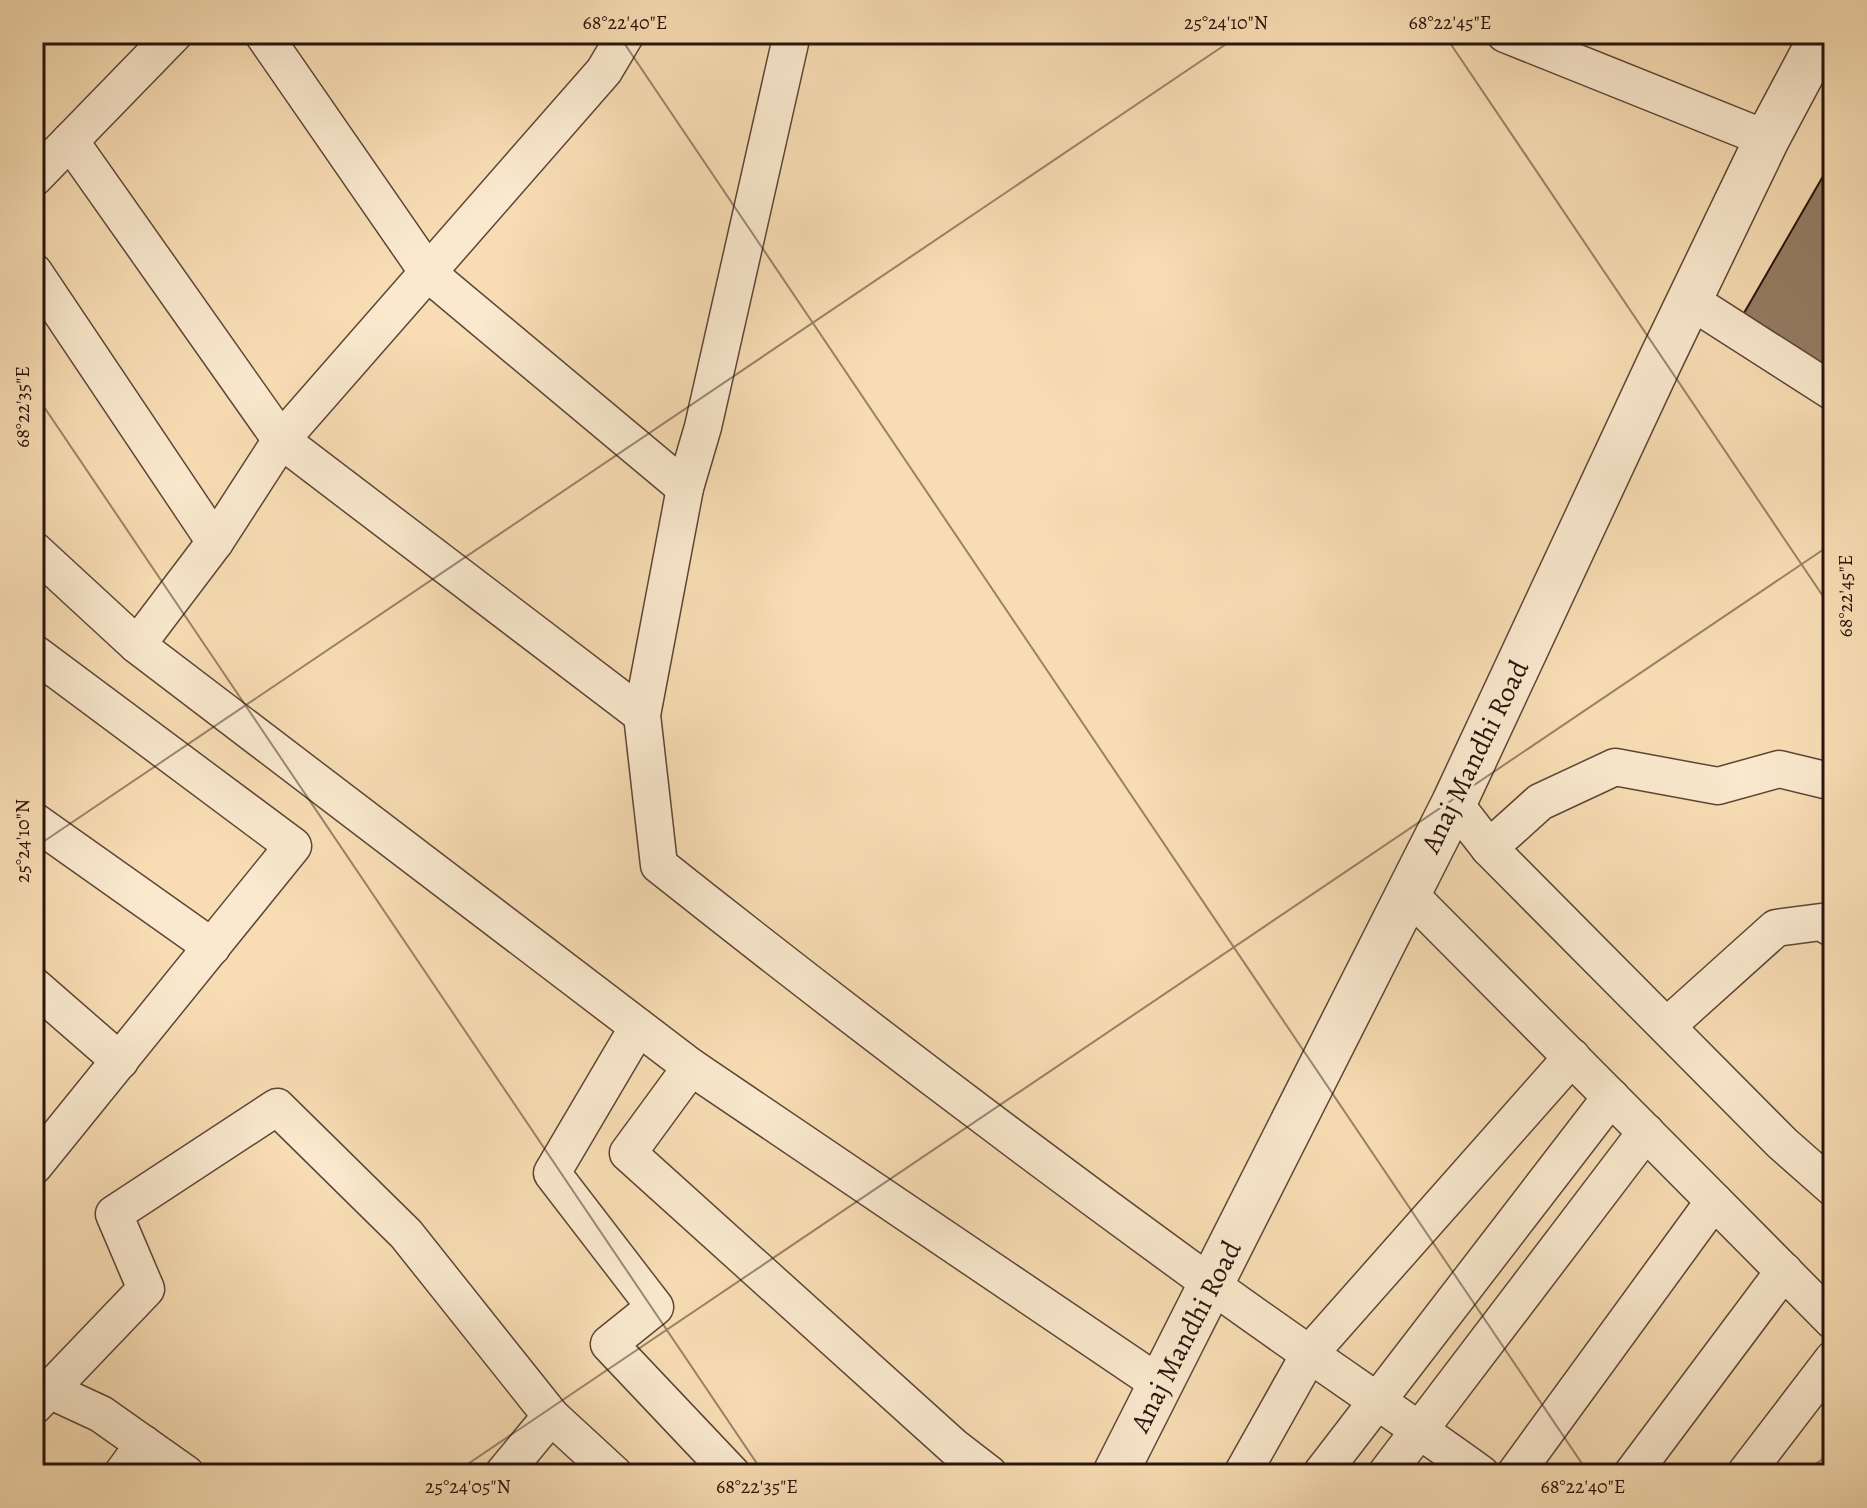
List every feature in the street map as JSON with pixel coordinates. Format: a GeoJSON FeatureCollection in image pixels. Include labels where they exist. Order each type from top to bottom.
{"type":"FeatureCollection","features":[{"type":"Feature","properties":{"kind":"street"},"geometry":{"type":"LineString","coordinates":[[34,178],[174,34]]}},
{"type":"Feature","properties":{"kind":"street"},"geometry":{"type":"LineString","coordinates":[[263,34],[429,274],[685,488]]}},
{"type":"Feature","properties":{"kind":"street"},"geometry":{"type":"LineString","coordinates":[[137,645],[215,542],[281,440],[604,71],[626,34]]}},
{"type":"Feature","properties":{"kind":"street"},"geometry":{"type":"LineString","coordinates":[[792,34],[703,427],[685,488],[642,715],[659,865],[885,1044],[1211,1285],[1379,1399],[1481,1474]]}},
{"type":"Feature","properties":{"kind":"street"},"geometry":{"type":"LineString","coordinates":[[1505,34],[1767,139]]}},
{"type":"Feature","properties":{"kind":"street","name":"Anaj Mandhi Road"},"geometry":{"type":"LineString","coordinates":[[1115,1474],[1454,803],[1767,139],[1823,34]]}},
{"type":"Feature","properties":{"kind":"street"},"geometry":{"type":"LineString","coordinates":[[70,141],[281,440],[642,715]]}},
{"type":"Feature","properties":{"kind":"street"},"geometry":{"type":"LineString","coordinates":[[34,272],[215,542]]}},
{"type":"Feature","properties":{"kind":"street"},"geometry":{"type":"LineString","coordinates":[[1691,301],[1833,392]]}},
{"type":"Feature","properties":{"kind":"street"},"geometry":{"type":"LineString","coordinates":[[34,550],[137,645],[691,1067],[1161,1385]]}},
{"type":"Feature","properties":{"kind":"street"},"geometry":{"type":"LineString","coordinates":[[34,653],[293,846],[34,1166]]}},
{"type":"Feature","properties":{"kind":"street"},"geometry":{"type":"LineString","coordinates":[[1489,848],[1540,802],[1615,767],[1718,786],[1779,769],[1833,782]]}},
{"type":"Feature","properties":{"kind":"street"},"geometry":{"type":"LineString","coordinates":[[1454,803],[1489,848],[1782,1143],[1833,1188]]}},
{"type":"Feature","properties":{"kind":"street"},"geometry":{"type":"LineString","coordinates":[[34,821],[212,947]]}},
{"type":"Feature","properties":{"kind":"street"},"geometry":{"type":"LineString","coordinates":[[1408,893],[1833,1321]]}},
{"type":"Feature","properties":{"kind":"street"},"geometry":{"type":"LineString","coordinates":[[1667,1026],[1776,928],[1821,922],[1833,929]]}},
{"type":"Feature","properties":{"kind":"street"},"geometry":{"type":"LineString","coordinates":[[34,986],[120,1061]]}},
{"type":"Feature","properties":{"kind":"street"},"geometry":{"type":"LineString","coordinates":[[638,1027],[552,1173],[655,1307],[609,1344],[732,1474]]}},
{"type":"Feature","properties":{"kind":"street"},"geometry":{"type":"LineString","coordinates":[[1242,1474],[1310,1353],[1572,1057]]}},
{"type":"Feature","properties":{"kind":"street"},"geometry":{"type":"LineString","coordinates":[[691,1067],[628,1153],[954,1447],[989,1474]]}},
{"type":"Feature","properties":{"kind":"street"},"geometry":{"type":"LineString","coordinates":[[1321,1474],[1611,1097]]}},
{"type":"Feature","properties":{"kind":"street"},"geometry":{"type":"LineString","coordinates":[[186,1474],[101,1414],[39,1393],[146,1289],[114,1214],[277,1107],[406,1234],[551,1416],[614,1474]]}},
{"type":"Feature","properties":{"kind":"street"},"geometry":{"type":"LineString","coordinates":[[1386,1474],[1646,1132]]}},
{"type":"Feature","properties":{"kind":"street"},"geometry":{"type":"LineString","coordinates":[[1515,1474],[1714,1201]]}},
{"type":"Feature","properties":{"kind":"street"},"geometry":{"type":"LineString","coordinates":[[1632,1474],[1784,1271]]}},
{"type":"Feature","properties":{"kind":"street"},"geometry":{"type":"LineString","coordinates":[[1745,1474],[1830,1369]]}},
{"type":"Feature","properties":{"kind":"street"},"geometry":{"type":"LineString","coordinates":[[503,1474],[551,1416]]}},
{"type":"Feature","properties":{"kind":"street"},"geometry":{"type":"LineString","coordinates":[[122,1474],[144,1444]]}},
{"type":"Feature","properties":{"kind":"building"},"geometry":{"type":"Polygon","coordinates":[[[1833,159],[1833,374],[1740,320],[1833,159]]]}}]}
